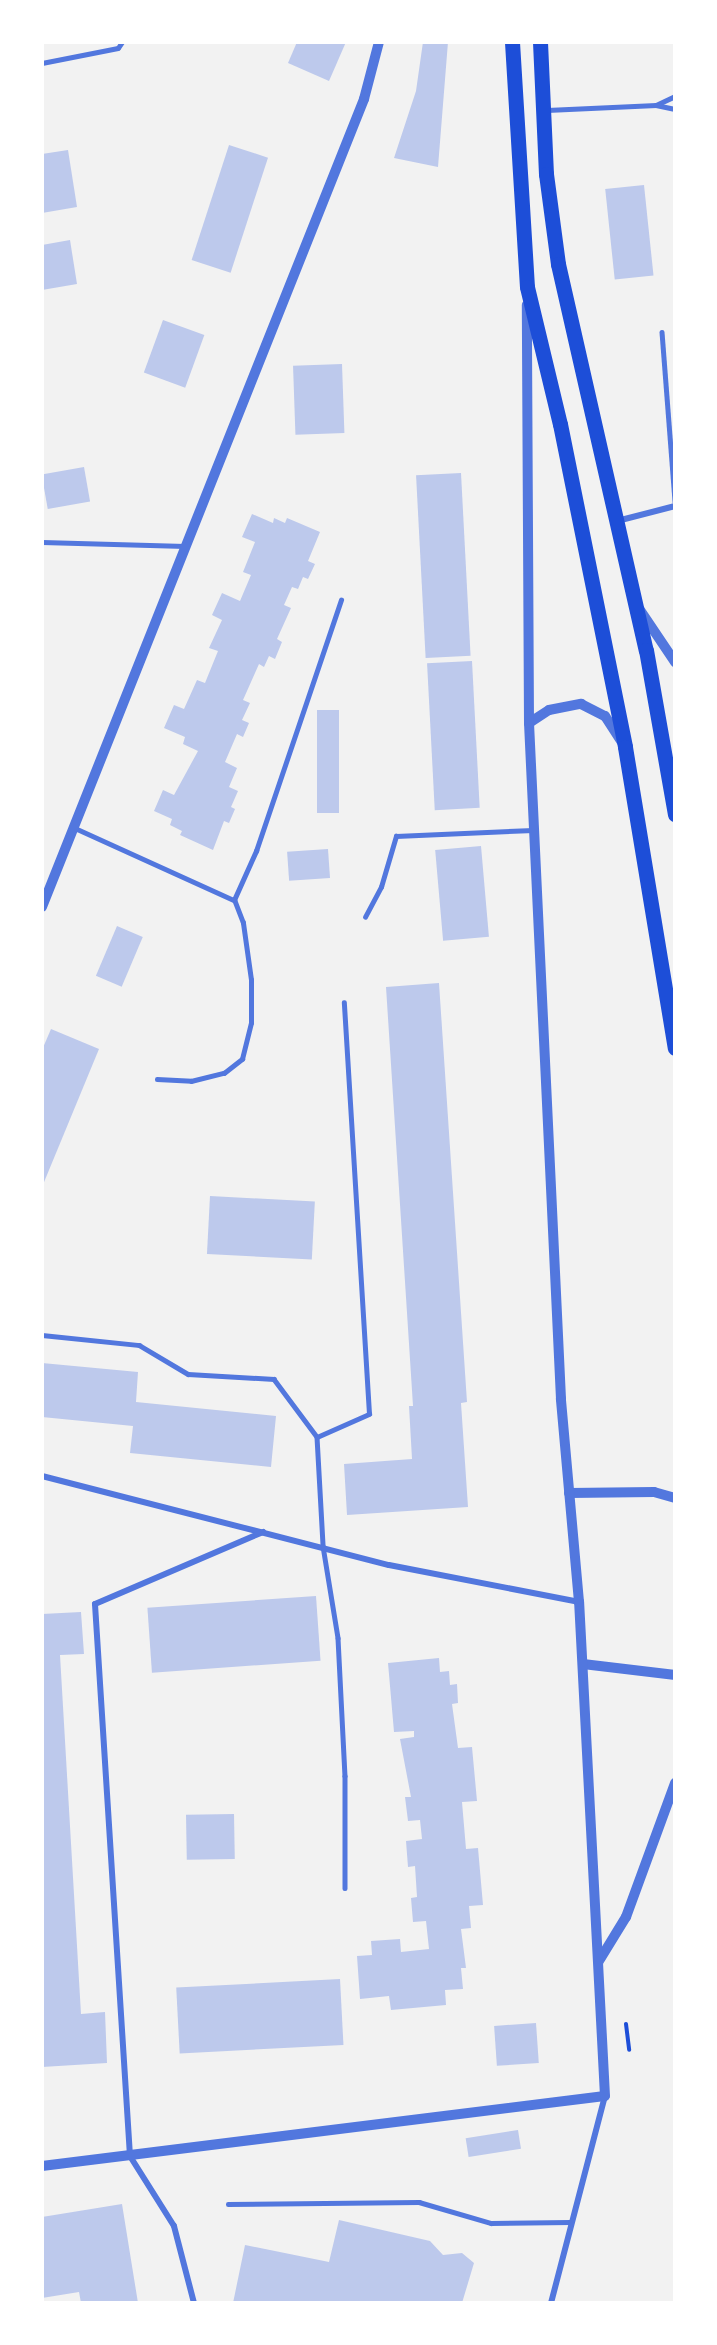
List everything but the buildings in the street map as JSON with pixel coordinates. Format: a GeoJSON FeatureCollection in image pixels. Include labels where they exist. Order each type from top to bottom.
{"type":"FeatureCollection","features":[{"type":"Feature","properties":{"kind":"main road"},"geometry":{"type":"LineString","coordinates":[[512,42],[527,287],[560,424],[625,747],[675,1048]]}},
{"type":"Feature","properties":{"kind":"main road"},"geometry":{"type":"LineString","coordinates":[[540,42],[542,110],[558,264],[634,600],[675,814]]}},
{"type":"Feature","properties":{"kind":"street"},"geometry":{"type":"LineString","coordinates":[[42,907],[188,546],[364,99],[379,42]]}},
{"type":"Feature","properties":{"kind":"street"},"geometry":{"type":"LineString","coordinates":[[527,287],[529,723],[533,830],[569,1493],[583,1665],[605,2096],[570,2222],[551,2303]]}},
{"type":"Feature","properties":{"kind":"street"},"geometry":{"type":"LineString","coordinates":[[616,521],[675,506]]}},
{"type":"Feature","properties":{"kind":"street"},"geometry":{"type":"LineString","coordinates":[[634,600],[675,662]]}},
{"type":"Feature","properties":{"kind":"street"},"geometry":{"type":"LineString","coordinates":[[529,723],[549,710],[581,704],[605,716],[625,747]]}},
{"type":"Feature","properties":{"kind":"street"},"geometry":{"type":"LineString","coordinates":[[42,1476],[323,1546],[389,1565],[579,1602]]}},
{"type":"Feature","properties":{"kind":"street"},"geometry":{"type":"LineString","coordinates":[[569,1493],[654,1492],[675,1498]]}},
{"type":"Feature","properties":{"kind":"street"},"geometry":{"type":"LineString","coordinates":[[194,2303],[174,2226],[130,2156],[96,1604],[263,1532]]}},
{"type":"Feature","properties":{"kind":"street"},"geometry":{"type":"LineString","coordinates":[[583,1665],[675,1675]]}},
{"type":"Feature","properties":{"kind":"street"},"geometry":{"type":"LineString","coordinates":[[598,1961],[626,1917],[675,1783]]}},
{"type":"Feature","properties":{"kind":"street"},"geometry":{"type":"LineString","coordinates":[[42,2166],[605,2096]]}},
{"type":"Feature","properties":{"kind":"lane"},"geometry":{"type":"LineString","coordinates":[[42,63],[118,48],[122,42]]}},
{"type":"Feature","properties":{"kind":"lane"},"geometry":{"type":"LineString","coordinates":[[656,105],[675,96]]}},
{"type":"Feature","properties":{"kind":"lane"},"geometry":{"type":"LineString","coordinates":[[542,110],[656,105],[675,109]]}},
{"type":"Feature","properties":{"kind":"lane"},"geometry":{"type":"LineString","coordinates":[[662,332],[675,501]]}},
{"type":"Feature","properties":{"kind":"lane"},"geometry":{"type":"LineString","coordinates":[[42,542],[188,546]]}},
{"type":"Feature","properties":{"kind":"lane"},"geometry":{"type":"LineString","coordinates":[[234,900],[256,851],[341,600]]}},
{"type":"Feature","properties":{"kind":"lane"},"geometry":{"type":"LineString","coordinates":[[75,828],[234,900],[243,923],[250,980],[251,1023],[242,1059],[224,1073],[191,1081],[157,1078]]}},
{"type":"Feature","properties":{"kind":"lane"},"geometry":{"type":"LineString","coordinates":[[365,917],[381,887],[396,836],[533,830]]}},
{"type":"Feature","properties":{"kind":"lane"},"geometry":{"type":"LineString","coordinates":[[317,1437],[369,1414],[344,1003]]}},
{"type":"Feature","properties":{"kind":"lane"},"geometry":{"type":"LineString","coordinates":[[42,1335],[139,1345],[188,1374],[274,1379],[317,1437],[323,1546],[338,1650],[345,1776],[345,1888]]}},
{"type":"Feature","properties":{"kind":"lane"},"geometry":{"type":"LineString","coordinates":[[228,2204],[419,2202],[490,2223],[570,2222]]}},
{"type":"Feature","properties":{"kind":"path"},"geometry":{"type":"LineString","coordinates":[[626,2024],[629,2050]]}}]}
